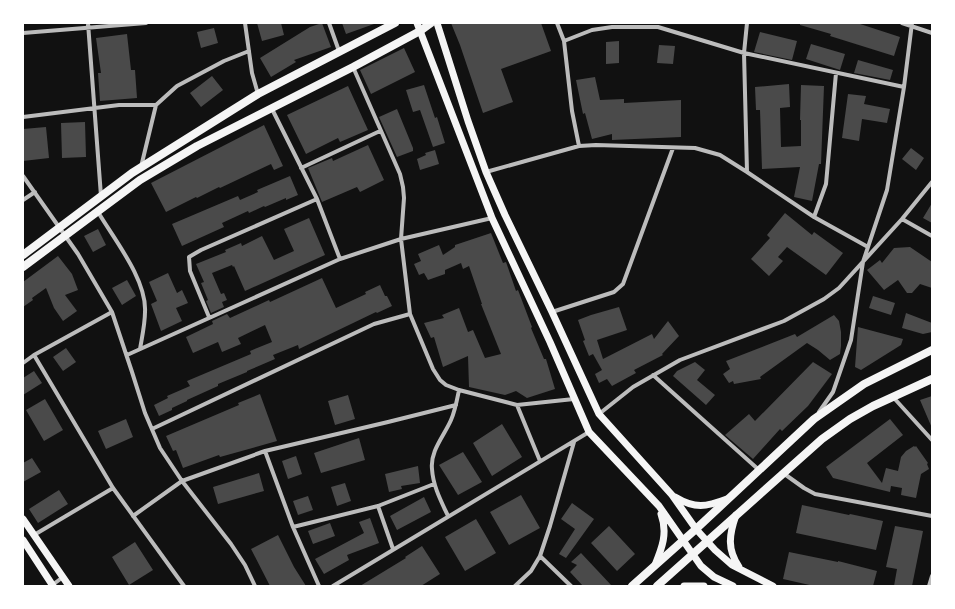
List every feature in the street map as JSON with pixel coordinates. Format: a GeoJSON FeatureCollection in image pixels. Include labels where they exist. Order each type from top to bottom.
{"type":"FeatureCollection","features":[{"type":"Feature","properties":{"kind":"main road"},"geometry":{"type":"LineString","coordinates":[[23,255],[141,167],[258,94],[395,23]]}},
{"type":"Feature","properties":{"kind":"main road"},"geometry":{"type":"LineString","coordinates":[[23,267],[140,180],[197,146],[272,109],[353,66],[418,27],[431,23]]}},
{"type":"Feature","properties":{"kind":"main road"},"geometry":{"type":"LineString","coordinates":[[437,23],[486,172],[599,414],[672,495],[696,529],[720,555],[732,565],[773,586]]}},
{"type":"Feature","properties":{"kind":"main road"},"geometry":{"type":"LineString","coordinates":[[418,27],[492,218],[550,342],[589,432],[659,506],[691,555],[700,566],[714,577],[733,586]]}},
{"type":"Feature","properties":{"kind":"main road"},"geometry":{"type":"LineString","coordinates":[[632,586],[696,529],[814,419],[864,384],[932,350]]}},
{"type":"Feature","properties":{"kind":"main road"},"geometry":{"type":"LineString","coordinates":[[657,586],[822,439],[850,419],[932,379]]}},
{"type":"Feature","properties":{"kind":"main road"},"geometry":{"type":"LineString","coordinates":[[672,495],[685,503],[707,506],[729,498]]}},
{"type":"Feature","properties":{"kind":"main road"},"geometry":{"type":"LineString","coordinates":[[654,566],[663,546],[665,534],[659,506]]}},
{"type":"Feature","properties":{"kind":"main road"},"geometry":{"type":"LineString","coordinates":[[736,516],[731,530],[731,548],[733,558],[740,569]]}},
{"type":"Feature","properties":{"kind":"main road"},"geometry":{"type":"LineString","coordinates":[[23,518],[69,586]]}},
{"type":"Feature","properties":{"kind":"main road"},"geometry":{"type":"LineString","coordinates":[[23,540],[52,586]]}},
{"type":"Feature","properties":{"kind":"main road"},"geometry":{"type":"LineString","coordinates":[[684,586],[704,586]]}},
{"type":"Feature","properties":{"kind":"street"},"geometry":{"type":"LineString","coordinates":[[88,23],[101,196]]}},
{"type":"Feature","properties":{"kind":"street"},"geometry":{"type":"LineString","coordinates":[[23,33],[146,23]]}},
{"type":"Feature","properties":{"kind":"street"},"geometry":{"type":"LineString","coordinates":[[245,23],[252,73],[258,94]]}},
{"type":"Feature","properties":{"kind":"street"},"geometry":{"type":"LineString","coordinates":[[329,23],[339,51]]}},
{"type":"Feature","properties":{"kind":"street"},"geometry":{"type":"LineString","coordinates":[[557,23],[564,42],[572,111],[578,146]]}},
{"type":"Feature","properties":{"kind":"street"},"geometry":{"type":"LineString","coordinates":[[747,23],[744,53],[747,172]]}},
{"type":"Feature","properties":{"kind":"street"},"geometry":{"type":"LineString","coordinates":[[902,23],[912,24],[932,33]]}},
{"type":"Feature","properties":{"kind":"street"},"geometry":{"type":"LineString","coordinates":[[814,419],[833,392],[851,340],[863,262],[887,190],[904,88],[912,24]]}},
{"type":"Feature","properties":{"kind":"street"},"geometry":{"type":"LineString","coordinates":[[564,42],[592,30],[612,27],[659,25],[744,53],[904,88]]}},
{"type":"Feature","properties":{"kind":"street"},"geometry":{"type":"LineString","coordinates":[[141,167],[156,106],[177,86],[249,51]]}},
{"type":"Feature","properties":{"kind":"street"},"geometry":{"type":"LineString","coordinates":[[353,66],[400,174],[404,198],[401,239],[410,314],[433,369],[440,380],[446,385],[459,390],[517,405],[574,400]]}},
{"type":"Feature","properties":{"kind":"street"},"geometry":{"type":"LineString","coordinates":[[814,217],[826,184],[836,73]]}},
{"type":"Feature","properties":{"kind":"street"},"geometry":{"type":"LineString","coordinates":[[23,117],[119,105],[156,106]]}},
{"type":"Feature","properties":{"kind":"street"},"geometry":{"type":"LineString","coordinates":[[272,109],[317,199],[340,259]]}},
{"type":"Feature","properties":{"kind":"street"},"geometry":{"type":"LineString","coordinates":[[301,168],[380,131]]}},
{"type":"Feature","properties":{"kind":"street"},"geometry":{"type":"LineString","coordinates":[[486,172],[578,146],[596,145],[694,148],[720,155],[814,217],[868,247]]}},
{"type":"Feature","properties":{"kind":"street"},"geometry":{"type":"LineString","coordinates":[[552,312],[614,292],[623,284],[673,148]]}},
{"type":"Feature","properties":{"kind":"street"},"geometry":{"type":"LineString","coordinates":[[23,176],[78,254],[112,312],[145,413],[160,448],[182,481],[246,565],[255,586]]}},
{"type":"Feature","properties":{"kind":"street"},"geometry":{"type":"LineString","coordinates":[[599,414],[634,387],[680,360],[784,321],[807,310],[824,299],[839,288],[863,262],[902,219],[932,182]]}},
{"type":"Feature","properties":{"kind":"street"},"geometry":{"type":"LineString","coordinates":[[23,200],[35,192]]}},
{"type":"Feature","properties":{"kind":"street"},"geometry":{"type":"LineString","coordinates":[[209,317],[190,271],[189,257],[201,250],[317,199]]}},
{"type":"Feature","properties":{"kind":"street"},"geometry":{"type":"LineString","coordinates":[[98,212],[136,274],[142,289],[145,311],[140,349]]}},
{"type":"Feature","properties":{"kind":"street"},"geometry":{"type":"LineString","coordinates":[[127,355],[340,259],[401,239],[492,218]]}},
{"type":"Feature","properties":{"kind":"street"},"geometry":{"type":"LineString","coordinates":[[902,219],[932,236]]}},
{"type":"Feature","properties":{"kind":"street"},"geometry":{"type":"LineString","coordinates":[[23,363],[34,355],[112,312]]}},
{"type":"Feature","properties":{"kind":"street"},"geometry":{"type":"LineString","coordinates":[[152,429],[374,324],[410,314]]}},
{"type":"Feature","properties":{"kind":"street"},"geometry":{"type":"LineString","coordinates":[[34,355],[113,488],[184,586]]}},
{"type":"Feature","properties":{"kind":"street"},"geometry":{"type":"LineString","coordinates":[[653,375],[759,470]]}},
{"type":"Feature","properties":{"kind":"street"},"geometry":{"type":"LineString","coordinates":[[448,516],[434,484],[432,468],[434,454],[451,420],[459,390]]}},
{"type":"Feature","properties":{"kind":"street"},"geometry":{"type":"LineString","coordinates":[[893,397],[932,440]]}},
{"type":"Feature","properties":{"kind":"street"},"geometry":{"type":"LineString","coordinates":[[133,516],[182,481],[265,451],[388,422],[456,404]]}},
{"type":"Feature","properties":{"kind":"street"},"geometry":{"type":"LineString","coordinates":[[517,405],[540,461]]}},
{"type":"Feature","properties":{"kind":"street"},"geometry":{"type":"LineString","coordinates":[[333,586],[589,432]]}},
{"type":"Feature","properties":{"kind":"street"},"geometry":{"type":"LineString","coordinates":[[515,586],[531,571],[540,556],[574,442]]}},
{"type":"Feature","properties":{"kind":"street"},"geometry":{"type":"LineString","coordinates":[[265,451],[293,527],[319,586]]}},
{"type":"Feature","properties":{"kind":"street"},"geometry":{"type":"LineString","coordinates":[[783,473],[815,494],[932,516]]}},
{"type":"Feature","properties":{"kind":"street"},"geometry":{"type":"LineString","coordinates":[[293,527],[378,506],[434,484]]}},
{"type":"Feature","properties":{"kind":"street"},"geometry":{"type":"LineString","coordinates":[[34,535],[113,488]]}},
{"type":"Feature","properties":{"kind":"street"},"geometry":{"type":"LineString","coordinates":[[378,506],[393,550]]}},
{"type":"Feature","properties":{"kind":"street"},"geometry":{"type":"LineString","coordinates":[[540,556],[570,586]]}},
{"type":"Feature","properties":{"kind":"street"},"geometry":{"type":"LineString","coordinates":[[929,586],[932,576]]}},
{"type":"Feature","properties":{"kind":"street"},"geometry":{"type":"LineString","coordinates":[[52,586],[63,577]]}},
{"type":"Feature","properties":{"kind":"building"},"geometry":{"type":"Polygon","coordinates":[[[257,23],[281,23],[284,35],[262,41],[257,23]]]}},
{"type":"Feature","properties":{"kind":"building"},"geometry":{"type":"Polygon","coordinates":[[[322,23],[331,47],[294,60],[296,62],[271,77],[260,58],[310,27],[322,23]]]}},
{"type":"Feature","properties":{"kind":"building"},"geometry":{"type":"Polygon","coordinates":[[[342,23],[374,23],[374,24],[346,34],[342,23]]]}},
{"type":"Feature","properties":{"kind":"building"},"geometry":{"type":"Polygon","coordinates":[[[451,23],[541,23],[551,51],[501,69],[513,102],[483,113],[451,23]]]}},
{"type":"Feature","properties":{"kind":"building"},"geometry":{"type":"Polygon","coordinates":[[[800,23],[857,23],[900,37],[894,56],[830,36],[831,34],[800,25],[800,23]]]}},
{"type":"Feature","properties":{"kind":"building"},"geometry":{"type":"Polygon","coordinates":[[[214,28],[218,43],[201,48],[197,32],[214,28]]]}},
{"type":"Feature","properties":{"kind":"building"},"geometry":{"type":"Polygon","coordinates":[[[760,32],[797,41],[792,60],[754,52],[760,32]]]}},
{"type":"Feature","properties":{"kind":"building"},"geometry":{"type":"Polygon","coordinates":[[[127,34],[131,70],[135,70],[137,98],[100,101],[98,73],[101,73],[96,38],[127,34]]]}},
{"type":"Feature","properties":{"kind":"building"},"geometry":{"type":"Polygon","coordinates":[[[619,41],[619,63],[606,64],[606,42],[619,41]]]}},
{"type":"Feature","properties":{"kind":"building"},"geometry":{"type":"Polygon","coordinates":[[[811,44],[845,54],[840,70],[806,59],[811,44]]]}},
{"type":"Feature","properties":{"kind":"building"},"geometry":{"type":"Polygon","coordinates":[[[659,45],[675,46],[673,64],[657,63],[659,45]]]}},
{"type":"Feature","properties":{"kind":"building"},"geometry":{"type":"Polygon","coordinates":[[[404,48],[415,72],[371,94],[360,70],[404,48]]]}},
{"type":"Feature","properties":{"kind":"building"},"geometry":{"type":"Polygon","coordinates":[[[858,60],[893,70],[890,80],[854,73],[858,60]]]}},
{"type":"Feature","properties":{"kind":"building"},"geometry":{"type":"Polygon","coordinates":[[[212,76],[223,90],[201,107],[190,93],[212,76]]]}},
{"type":"Feature","properties":{"kind":"building"},"geometry":{"type":"Polygon","coordinates":[[[595,77],[600,100],[624,99],[624,103],[681,100],[681,137],[612,140],[612,134],[592,139],[585,113],[583,114],[576,80],[595,77]]]}},
{"type":"Feature","properties":{"kind":"building"},"geometry":{"type":"Polygon","coordinates":[[[789,84],[790,107],[780,108],[781,147],[801,146],[801,85],[824,86],[821,164],[819,164],[812,201],[794,197],[800,167],[762,169],[760,110],[756,110],[755,87],[789,84]]]}},
{"type":"Feature","properties":{"kind":"building"},"geometry":{"type":"Polygon","coordinates":[[[424,85],[435,118],[437,117],[445,143],[433,147],[420,110],[413,112],[406,90],[424,85]]]}},
{"type":"Feature","properties":{"kind":"building"},"geometry":{"type":"Polygon","coordinates":[[[348,86],[368,130],[340,142],[338,138],[306,154],[287,115],[348,86]]]}},
{"type":"Feature","properties":{"kind":"building"},"geometry":{"type":"Polygon","coordinates":[[[848,94],[866,96],[864,104],[890,109],[887,123],[862,119],[859,141],[842,138],[848,94]]]}},
{"type":"Feature","properties":{"kind":"building"},"geometry":{"type":"Polygon","coordinates":[[[397,109],[413,151],[397,157],[379,117],[397,109]]]}},
{"type":"Feature","properties":{"kind":"building"},"geometry":{"type":"Polygon","coordinates":[[[85,122],[86,157],[62,158],[61,123],[85,122]]]}},
{"type":"Feature","properties":{"kind":"building"},"geometry":{"type":"Polygon","coordinates":[[[264,125],[283,166],[274,170],[271,164],[166,212],[151,183],[264,125]]]}},
{"type":"Feature","properties":{"kind":"building"},"geometry":{"type":"Polygon","coordinates":[[[46,127],[49,158],[23,161],[23,129],[46,127]]]}},
{"type":"Feature","properties":{"kind":"building"},"geometry":{"type":"Polygon","coordinates":[[[368,145],[384,180],[360,192],[357,187],[322,202],[308,168],[332,158],[333,161],[368,145]]]}},
{"type":"Feature","properties":{"kind":"building"},"geometry":{"type":"Polygon","coordinates":[[[911,148],[924,158],[916,170],[902,159],[911,148]]]}},
{"type":"Feature","properties":{"kind":"building"},"geometry":{"type":"Polygon","coordinates":[[[435,150],[439,164],[420,170],[417,159],[426,155],[425,153],[435,150]]]}},
{"type":"Feature","properties":{"kind":"building"},"geometry":{"type":"Polygon","coordinates":[[[290,176],[298,195],[286,200],[286,198],[265,207],[264,206],[249,213],[248,211],[222,223],[224,227],[182,246],[172,224],[238,196],[240,200],[258,192],[257,190],[290,176]]]}},
{"type":"Feature","properties":{"kind":"building"},"geometry":{"type":"Polygon","coordinates":[[[932,203],[932,223],[923,218],[932,203]]]}},
{"type":"Feature","properties":{"kind":"building"},"geometry":{"type":"Polygon","coordinates":[[[785,213],[812,235],[814,232],[843,253],[826,275],[787,247],[778,257],[783,261],[769,276],[751,259],[770,238],[767,235],[785,213]]]}},
{"type":"Feature","properties":{"kind":"building"},"geometry":{"type":"Polygon","coordinates":[[[309,218],[325,255],[245,291],[234,266],[233,267],[232,265],[212,273],[221,294],[224,293],[227,300],[222,302],[224,307],[211,313],[206,301],[208,300],[201,283],[204,282],[196,264],[226,252],[225,250],[241,243],[242,246],[262,236],[274,260],[294,251],[284,229],[309,218]]]}},
{"type":"Feature","properties":{"kind":"building"},"geometry":{"type":"Polygon","coordinates":[[[98,229],[106,245],[93,252],[84,236],[98,229]]]}},
{"type":"Feature","properties":{"kind":"building"},"geometry":{"type":"Polygon","coordinates":[[[491,233],[503,263],[506,262],[516,291],[518,290],[532,327],[531,328],[544,359],[546,359],[555,389],[527,398],[516,391],[505,395],[469,387],[468,356],[443,367],[434,337],[431,338],[424,323],[444,318],[442,315],[459,308],[468,332],[473,330],[485,358],[501,354],[481,304],[469,266],[463,269],[461,263],[445,270],[445,274],[428,280],[424,273],[419,275],[414,264],[421,261],[418,254],[439,245],[443,255],[455,247],[455,245],[491,233]]]}},
{"type":"Feature","properties":{"kind":"building"},"geometry":{"type":"Polygon","coordinates":[[[910,247],[932,262],[932,288],[920,284],[912,293],[907,293],[898,280],[884,290],[867,270],[880,260],[882,263],[894,248],[910,247]]]}},
{"type":"Feature","properties":{"kind":"building"},"geometry":{"type":"Polygon","coordinates":[[[58,256],[72,274],[78,290],[65,295],[77,311],[63,321],[54,308],[46,288],[32,298],[33,300],[23,307],[23,282],[58,256]]]}},
{"type":"Feature","properties":{"kind":"building"},"geometry":{"type":"Polygon","coordinates":[[[168,273],[177,293],[182,290],[188,303],[176,308],[182,321],[161,331],[151,304],[157,301],[149,282],[168,273]]]}},
{"type":"Feature","properties":{"kind":"building"},"geometry":{"type":"Polygon","coordinates":[[[322,278],[336,308],[366,294],[365,292],[380,285],[392,306],[377,313],[376,312],[299,349],[298,345],[273,355],[275,359],[218,384],[218,386],[187,400],[172,408],[172,410],[159,416],[154,405],[168,398],[167,396],[190,386],[187,381],[251,354],[250,351],[272,342],[265,325],[238,338],[241,344],[222,352],[218,342],[193,353],[186,337],[213,324],[212,321],[227,314],[230,318],[269,300],[270,302],[322,278]]]}},
{"type":"Feature","properties":{"kind":"building"},"geometry":{"type":"Polygon","coordinates":[[[127,280],[136,296],[122,305],[112,288],[127,280]]]}},
{"type":"Feature","properties":{"kind":"building"},"geometry":{"type":"Polygon","coordinates":[[[873,296],[895,303],[891,315],[869,308],[873,296]]]}},
{"type":"Feature","properties":{"kind":"building"},"geometry":{"type":"Polygon","coordinates":[[[619,307],[627,330],[597,340],[603,359],[652,334],[654,339],[668,321],[679,336],[662,354],[663,355],[634,370],[636,373],[612,386],[607,379],[599,383],[595,374],[602,370],[593,354],[589,356],[583,341],[585,340],[578,320],[619,307]]]}},
{"type":"Feature","properties":{"kind":"building"},"geometry":{"type":"Polygon","coordinates":[[[906,313],[932,323],[932,332],[923,334],[902,328],[906,313]]]}},
{"type":"Feature","properties":{"kind":"building"},"geometry":{"type":"Polygon","coordinates":[[[834,315],[839,321],[841,346],[840,354],[830,360],[807,343],[760,377],[761,379],[734,384],[733,381],[729,383],[723,374],[730,369],[726,361],[795,334],[797,337],[834,315]]]}},
{"type":"Feature","properties":{"kind":"building"},"geometry":{"type":"Polygon","coordinates":[[[858,327],[903,339],[901,345],[861,370],[855,367],[858,327]]]}},
{"type":"Feature","properties":{"kind":"building"},"geometry":{"type":"Polygon","coordinates":[[[66,348],[76,362],[63,371],[53,357],[66,348]]]}},
{"type":"Feature","properties":{"kind":"building"},"geometry":{"type":"Polygon","coordinates":[[[695,362],[705,370],[697,380],[715,395],[706,405],[673,376],[677,371],[695,362]]]}},
{"type":"Feature","properties":{"kind":"building"},"geometry":{"type":"Polygon","coordinates":[[[813,362],[832,374],[808,406],[782,431],[780,429],[753,459],[725,435],[749,414],[755,421],[813,362]]]}},
{"type":"Feature","properties":{"kind":"building"},"geometry":{"type":"Polygon","coordinates":[[[34,371],[42,383],[23,395],[23,378],[34,371]]]}},
{"type":"Feature","properties":{"kind":"building"},"geometry":{"type":"Polygon","coordinates":[[[260,394],[277,441],[220,457],[219,455],[183,468],[176,450],[173,451],[166,436],[239,405],[238,403],[260,394]]]}},
{"type":"Feature","properties":{"kind":"building"},"geometry":{"type":"Polygon","coordinates":[[[348,395],[355,419],[335,425],[328,401],[348,395]]]}},
{"type":"Feature","properties":{"kind":"building"},"geometry":{"type":"Polygon","coordinates":[[[932,396],[932,428],[920,400],[932,396]]]}},
{"type":"Feature","properties":{"kind":"building"},"geometry":{"type":"Polygon","coordinates":[[[45,399],[63,430],[44,441],[26,410],[45,399]]]}},
{"type":"Feature","properties":{"kind":"building"},"geometry":{"type":"Polygon","coordinates":[[[126,419],[133,437],[106,449],[98,431],[126,419]]]}},
{"type":"Feature","properties":{"kind":"building"},"geometry":{"type":"Polygon","coordinates":[[[890,419],[903,435],[867,463],[882,483],[886,468],[898,471],[901,457],[906,451],[916,446],[928,463],[929,469],[921,474],[916,498],[901,495],[902,488],[891,486],[890,492],[833,478],[826,467],[890,419]]]}},
{"type":"Feature","properties":{"kind":"building"},"geometry":{"type":"Polygon","coordinates":[[[502,424],[522,457],[492,476],[473,443],[502,424]]]}},
{"type":"Feature","properties":{"kind":"building"},"geometry":{"type":"Polygon","coordinates":[[[359,438],[365,460],[321,473],[314,453],[359,438]]]}},
{"type":"Feature","properties":{"kind":"building"},"geometry":{"type":"Polygon","coordinates":[[[463,452],[482,482],[458,495],[439,465],[463,452]]]}},
{"type":"Feature","properties":{"kind":"building"},"geometry":{"type":"Polygon","coordinates":[[[296,456],[302,474],[288,479],[282,461],[296,456]]]}},
{"type":"Feature","properties":{"kind":"building"},"geometry":{"type":"Polygon","coordinates":[[[32,458],[41,472],[23,482],[23,463],[32,458]]]}},
{"type":"Feature","properties":{"kind":"building"},"geometry":{"type":"Polygon","coordinates":[[[418,466],[420,483],[401,486],[402,489],[389,492],[385,474],[418,466]]]}},
{"type":"Feature","properties":{"kind":"building"},"geometry":{"type":"Polygon","coordinates":[[[259,473],[264,491],[218,504],[213,487],[259,473]]]}},
{"type":"Feature","properties":{"kind":"building"},"geometry":{"type":"Polygon","coordinates":[[[345,483],[351,501],[337,506],[331,487],[345,483]]]}},
{"type":"Feature","properties":{"kind":"building"},"geometry":{"type":"Polygon","coordinates":[[[59,490],[68,504],[38,523],[29,509],[59,490]]]}},
{"type":"Feature","properties":{"kind":"building"},"geometry":{"type":"Polygon","coordinates":[[[521,495],[540,528],[509,545],[490,512],[521,495]]]}},
{"type":"Feature","properties":{"kind":"building"},"geometry":{"type":"Polygon","coordinates":[[[308,496],[313,510],[298,515],[293,501],[308,496]]]}},
{"type":"Feature","properties":{"kind":"building"},"geometry":{"type":"Polygon","coordinates":[[[424,497],[431,512],[397,530],[390,516],[424,497]]]}},
{"type":"Feature","properties":{"kind":"building"},"geometry":{"type":"Polygon","coordinates":[[[572,503],[594,519],[566,558],[559,554],[575,529],[561,519],[572,503]]]}},
{"type":"Feature","properties":{"kind":"building"},"geometry":{"type":"Polygon","coordinates":[[[802,505],[883,521],[876,550],[796,533],[802,505]]]}},
{"type":"Feature","properties":{"kind":"building"},"geometry":{"type":"Polygon","coordinates":[[[370,518],[379,543],[347,555],[349,560],[324,574],[315,559],[364,533],[359,522],[370,518]]]}},
{"type":"Feature","properties":{"kind":"building"},"geometry":{"type":"Polygon","coordinates":[[[476,519],[496,553],[465,571],[445,537],[476,519]]]}},
{"type":"Feature","properties":{"kind":"building"},"geometry":{"type":"Polygon","coordinates":[[[330,523],[335,536],[313,544],[308,531],[330,523]]]}},
{"type":"Feature","properties":{"kind":"building"},"geometry":{"type":"Polygon","coordinates":[[[609,526],[635,554],[617,571],[591,543],[609,526]]]}},
{"type":"Feature","properties":{"kind":"building"},"geometry":{"type":"Polygon","coordinates":[[[895,526],[923,531],[912,586],[894,586],[897,569],[886,567],[895,526]]]}},
{"type":"Feature","properties":{"kind":"building"},"geometry":{"type":"Polygon","coordinates":[[[278,535],[294,567],[306,586],[270,586],[251,549],[278,535]]]}},
{"type":"Feature","properties":{"kind":"building"},"geometry":{"type":"Polygon","coordinates":[[[135,542],[153,570],[129,585],[112,557],[135,542]]]}},
{"type":"Feature","properties":{"kind":"building"},"geometry":{"type":"Polygon","coordinates":[[[422,546],[440,574],[421,586],[360,586],[406,558],[405,557],[422,546]]]}},
{"type":"Feature","properties":{"kind":"building"},"geometry":{"type":"Polygon","coordinates":[[[789,552],[838,561],[877,571],[873,586],[814,586],[783,579],[789,552]]]}},
{"type":"Feature","properties":{"kind":"building"},"geometry":{"type":"Polygon","coordinates":[[[581,553],[612,586],[583,586],[570,572],[577,565],[571,562],[581,553]]]}}]}
